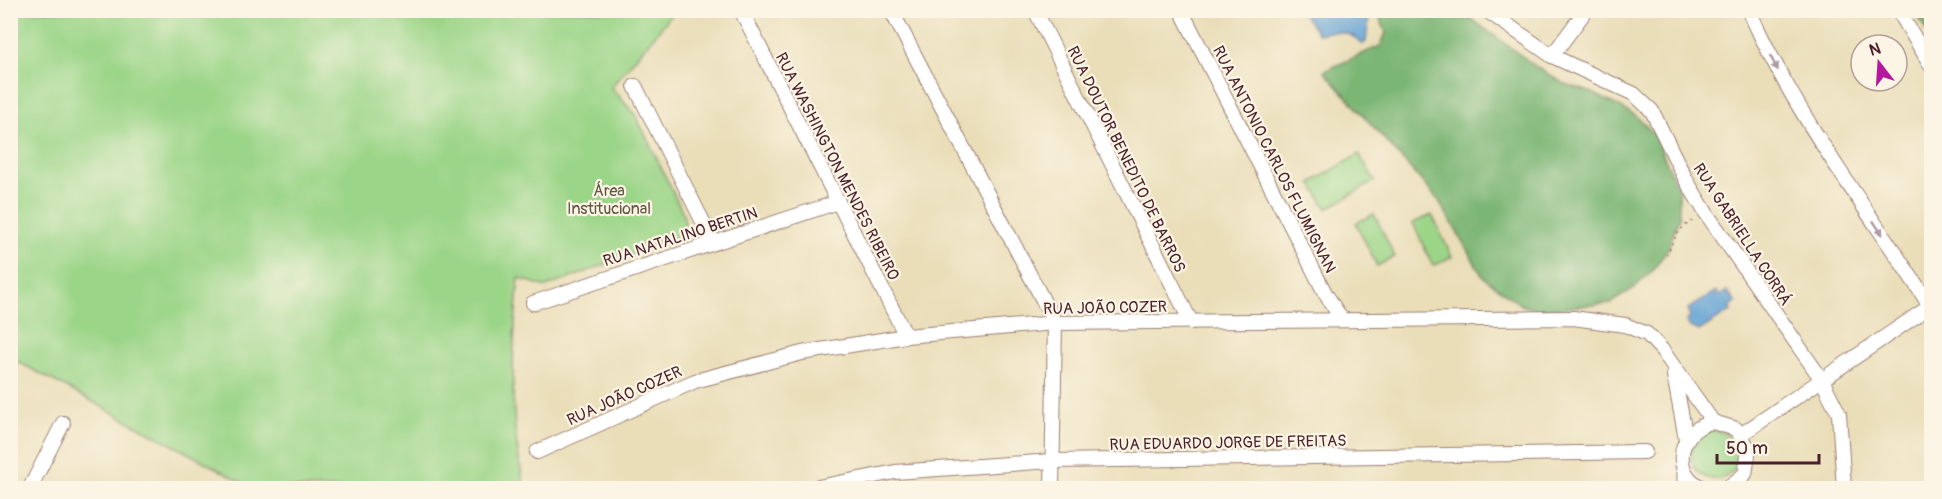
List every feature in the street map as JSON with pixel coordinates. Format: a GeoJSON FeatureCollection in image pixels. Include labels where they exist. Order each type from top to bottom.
{"type":"FeatureCollection","features":[{"type":"Feature","properties":{"kind":"street","name":"RUA WASHINGTON MENDES RIBEIRO"},"geometry":{"type":"LineString","coordinates":[[741,10],[906,336]]}},
{"type":"Feature","properties":{"kind":"street"},"geometry":{"type":"LineString","coordinates":[[891,10],[1054,323],[1052,489]]}},
{"type":"Feature","properties":{"kind":"street","name":"RUA DOUTOR BENEDITO DE BARROS"},"geometry":{"type":"LineString","coordinates":[[1035,10],[1191,322]]}},
{"type":"Feature","properties":{"kind":"street","name":"RUA ANTONIO CARLOS FLUMIGNAN"},"geometry":{"type":"LineString","coordinates":[[1181,10],[1325,293],[1342,320]]}},
{"type":"Feature","properties":{"kind":"street","name":"RUA GABRIELLA CORRÁ"},"geometry":{"type":"LineString","coordinates":[[1486,10],[1552,56],[1634,94],[1652,111],[1686,180],[1706,213],[1822,380],[1839,414],[1844,489]]}},
{"type":"Feature","properties":{"kind":"street"},"geometry":{"type":"LineString","coordinates":[[1552,56],[1586,10]]}},
{"type":"Feature","properties":{"kind":"street"},"geometry":{"type":"LineString","coordinates":[[1742,435],[1931,307],[1819,140],[1763,42],[1749,10]]}},
{"type":"Feature","properties":{"kind":"street"},"geometry":{"type":"LineString","coordinates":[[1898,10],[1932,67]]}},
{"type":"Feature","properties":{"kind":"street"},"geometry":{"type":"LineString","coordinates":[[635,86],[713,242]]}},
{"type":"Feature","properties":{"kind":"street","name":"RUA NATALINO BERTIN"},"geometry":{"type":"LineString","coordinates":[[533,303],[838,202]]}},
{"type":"Feature","properties":{"kind":"street","name":"RUA JOÃO COZER"},"geometry":{"type":"LineString","coordinates":[[537,452],[695,381],[802,352],[906,336],[1054,323],[1573,318],[1607,322],[1647,334],[1662,350],[1673,370],[1713,422]]}},
{"type":"Feature","properties":{"kind":"street","name":"RUA JOÃO COZER"},"geometry":{"type":"LineString","coordinates":[[1673,370],[1686,439]]}},
{"type":"Feature","properties":{"kind":"street"},"geometry":{"type":"LineString","coordinates":[[1703,489],[1693,483],[1683,466],[1686,439],[1697,427],[1713,422],[1729,425],[1742,435],[1749,449],[1750,458],[1733,487]]}},
{"type":"Feature","properties":{"kind":"street"},"geometry":{"type":"LineString","coordinates":[[30,489],[63,423]]}},
{"type":"Feature","properties":{"kind":"street","name":"RUA EDUARDO JORGE DE FREITAS"},"geometry":{"type":"LineString","coordinates":[[813,489],[895,472],[1052,461],[1645,452]]}},
{"type":"Feature","properties":{"kind":"lane"},"geometry":{"type":"LineString","coordinates":[[1683,466],[1683,489]]}},
{"type":"Feature","properties":{"kind":"lane"},"geometry":{"type":"LineString","coordinates":[[1683,466],[1683,489]]}},
{"type":"Feature","properties":{"kind":"path"},"geometry":{"type":"LineString","coordinates":[[1667,255],[1682,226],[1706,213]]}},
{"type":"Feature","properties":{"kind":"green space","name":"Área Institucional"},"geometry":{"type":"Polygon","coordinates":[[[10,11],[675,11],[611,87],[636,116],[683,213],[686,230],[678,237],[546,287],[519,278],[513,384],[516,437],[525,488],[253,488],[11,358],[10,11]]]}},
{"type":"Feature","properties":{"kind":"green space"},"geometry":{"type":"Polygon","coordinates":[[[1377,11],[1461,11],[1538,68],[1563,83],[1593,93],[1635,115],[1654,134],[1679,191],[1679,218],[1668,249],[1653,270],[1634,288],[1611,303],[1538,310],[1521,305],[1483,277],[1439,201],[1324,71],[1380,46],[1386,33],[1377,11]]]}},
{"type":"Feature","properties":{"kind":"green space"},"geometry":{"type":"Polygon","coordinates":[[[1915,11],[1931,11],[1931,39],[1915,11]]]}},
{"type":"Feature","properties":{"kind":"green space"},"geometry":{"type":"Polygon","coordinates":[[[1359,154],[1375,181],[1327,209],[1311,183],[1359,154]]]}},
{"type":"Feature","properties":{"kind":"green space"},"geometry":{"type":"Polygon","coordinates":[[[1374,214],[1395,257],[1377,266],[1356,223],[1374,214]]]}},
{"type":"Feature","properties":{"kind":"green space"},"geometry":{"type":"Polygon","coordinates":[[[1432,215],[1452,257],[1433,266],[1413,223],[1432,215]]]}},
{"type":"Feature","properties":{"kind":"green space"},"geometry":{"type":"Polygon","coordinates":[[[1715,431],[1732,438],[1739,455],[1732,472],[1715,479],[1698,472],[1691,455],[1698,438],[1715,431]]]}},
{"type":"Feature","properties":{"kind":"water"},"geometry":{"type":"Polygon","coordinates":[[[1301,11],[1365,11],[1369,19],[1366,42],[1362,44],[1353,36],[1342,33],[1318,34],[1301,11]]]}},
{"type":"Feature","properties":{"kind":"water"},"geometry":{"type":"Polygon","coordinates":[[[1716,291],[1719,296],[1727,291],[1736,303],[1729,306],[1731,311],[1699,331],[1690,327],[1686,321],[1690,316],[1688,309],[1716,291]]]}}]}
